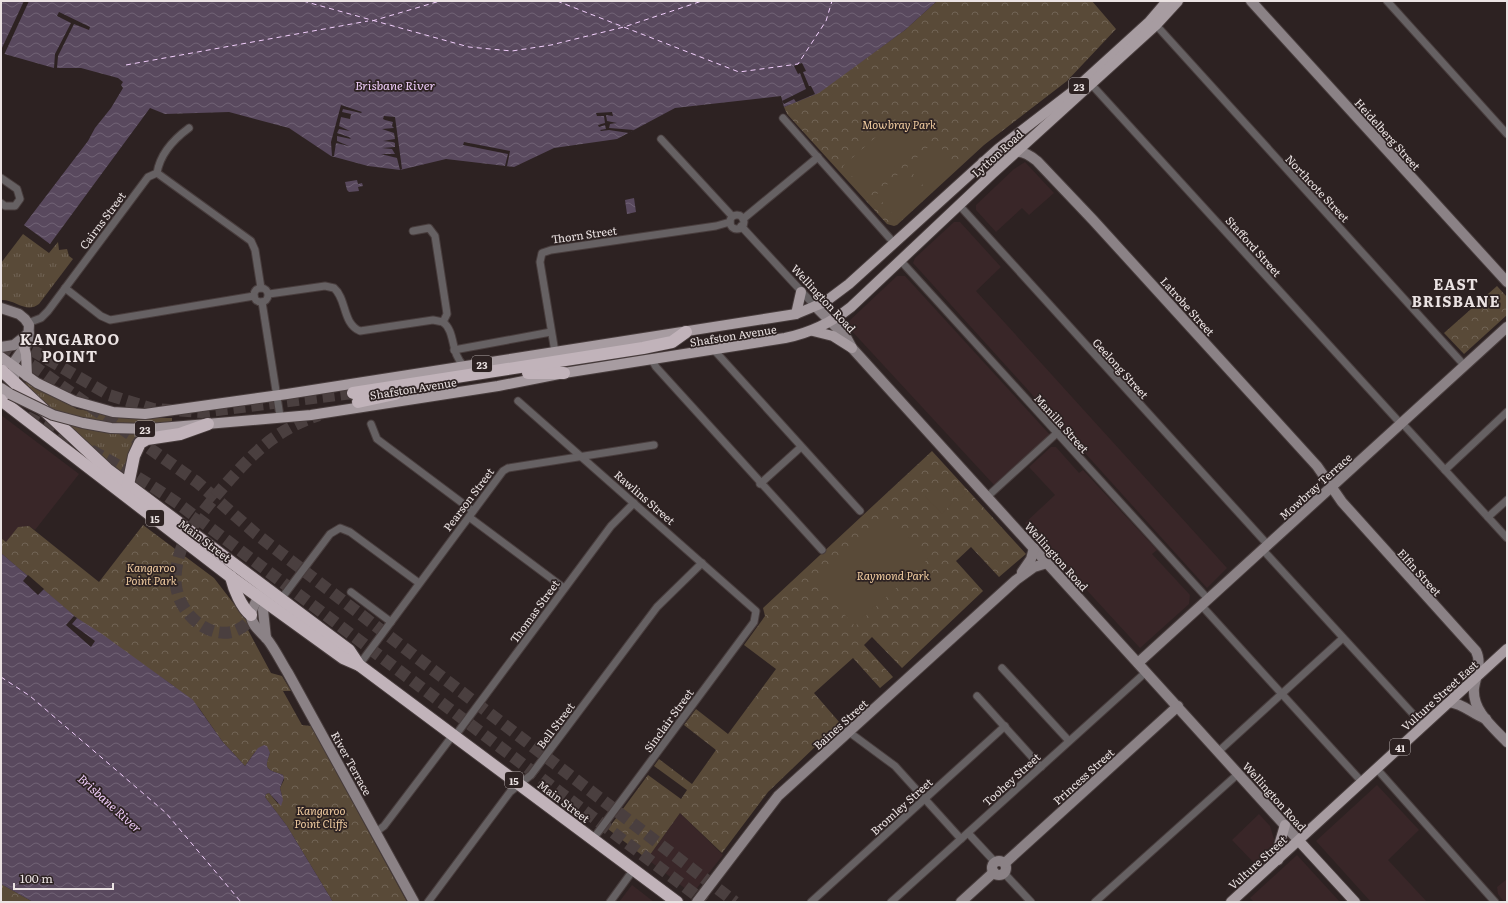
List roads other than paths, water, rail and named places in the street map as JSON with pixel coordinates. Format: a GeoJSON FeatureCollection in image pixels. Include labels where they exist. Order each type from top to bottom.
{"type":"FeatureCollection","features":[{"type":"Feature","properties":{"kind":"highway"},"geometry":{"type":"LineString","coordinates":[[564,373],[536,372],[389,395],[355,398],[643,348],[672,342],[686,332]]}},
{"type":"Feature","properties":{"kind":"highway","name":"15"},"geometry":{"type":"LineString","coordinates":[[1,370],[14,381]]}},
{"type":"Feature","properties":{"kind":"highway","name":"Main Street"},"geometry":{"type":"LineString","coordinates":[[14,381],[53,420],[128,486],[265,594],[343,658],[359,664],[677,902]]}},
{"type":"Feature","properties":{"kind":"highway","name":"Main Street"},"geometry":{"type":"LineString","coordinates":[[6,397],[231,577],[265,594],[281,599],[349,650],[359,664]]}},
{"type":"Feature","properties":{"kind":"highway"},"geometry":{"type":"LineString","coordinates":[[128,486],[134,456],[140,444],[147,439],[180,434],[208,424]]}},
{"type":"Feature","properties":{"kind":"highway"},"geometry":{"type":"LineString","coordinates":[[231,577],[233,587],[247,612],[251,615]]}},
{"type":"Feature","properties":{"kind":"main road","name":"Lytton Road"},"geometry":{"type":"LineString","coordinates":[[815,306],[841,291],[983,162],[1072,92],[1149,22],[1167,1]]}},
{"type":"Feature","properties":{"kind":"main road","name":"Lytton Road"},"geometry":{"type":"LineString","coordinates":[[831,322],[851,307],[1016,151],[1156,25],[1178,1]]}},
{"type":"Feature","properties":{"kind":"main road","name":"Heidelberg Street"},"geometry":{"type":"LineString","coordinates":[[1251,1],[1507,282]]}},
{"type":"Feature","properties":{"kind":"main road"},"geometry":{"type":"LineString","coordinates":[[983,162],[994,162],[1004,154],[1016,151]]}},
{"type":"Feature","properties":{"kind":"main road","name":"Latrobe Street"},"geometry":{"type":"LineString","coordinates":[[1016,151],[1028,155],[1037,161],[1093,220],[1317,466],[1330,488]]}},
{"type":"Feature","properties":{"kind":"main road"},"geometry":{"type":"LineString","coordinates":[[796,314],[801,292]]}},
{"type":"Feature","properties":{"kind":"main road","name":"Shafston Avenue"},"geometry":{"type":"LineString","coordinates":[[1,357],[48,390],[74,402],[101,410],[125,414],[158,413],[686,332],[796,314],[815,306]]}},
{"type":"Feature","properties":{"kind":"main road","name":"Wellington Road"},"geometry":{"type":"LineString","coordinates":[[815,306],[846,337],[852,348],[988,496],[1355,902]]}},
{"type":"Feature","properties":{"kind":"main road"},"geometry":{"type":"LineString","coordinates":[[1,308],[15,312],[28,328],[28,342],[13,366],[14,381]]}},
{"type":"Feature","properties":{"kind":"main road","name":"Shafston Avenue"},"geometry":{"type":"LineString","coordinates":[[1,388],[6,397],[53,415],[83,423],[131,429],[208,424],[280,416],[311,415],[498,386],[564,373],[785,338],[813,331],[831,322]]}},
{"type":"Feature","properties":{"kind":"main road","name":"Mowbray Terrace"},"geometry":{"type":"LineString","coordinates":[[1138,663],[1507,327]]}},
{"type":"Feature","properties":{"kind":"main road"},"geometry":{"type":"LineString","coordinates":[[1,348],[14,345],[28,328]]}},
{"type":"Feature","properties":{"kind":"main road"},"geometry":{"type":"LineString","coordinates":[[813,331],[833,336],[852,348]]}},
{"type":"Feature","properties":{"kind":"main road"},"geometry":{"type":"LineString","coordinates":[[24,347],[26,354],[27,376]]}},
{"type":"Feature","properties":{"kind":"main road","name":"Elfin Street"},"geometry":{"type":"LineString","coordinates":[[1330,488],[1475,650],[1479,660],[1474,690],[1476,702],[1486,719]]}},
{"type":"Feature","properties":{"kind":"main road","name":"Baines Street"},"geometry":{"type":"LineString","coordinates":[[1016,580],[1029,562],[1034,548]]}},
{"type":"Feature","properties":{"kind":"main road","name":"Baines Street"},"geometry":{"type":"LineString","coordinates":[[697,902],[775,799],[1016,580],[1034,567],[1047,563]]}},
{"type":"Feature","properties":{"kind":"main road"},"geometry":{"type":"LineString","coordinates":[[251,615],[265,594]]}},
{"type":"Feature","properties":{"kind":"main road","name":"River Terrace"},"geometry":{"type":"LineString","coordinates":[[265,594],[263,613],[266,638]]}},
{"type":"Feature","properties":{"kind":"main road","name":"River Terrace"},"geometry":{"type":"LineString","coordinates":[[251,615],[258,631],[266,638],[306,704],[414,902]]}},
{"type":"Feature","properties":{"kind":"main road","name":"Vulture Street East"},"geometry":{"type":"LineString","coordinates":[[1299,840],[1507,649]]}},
{"type":"Feature","properties":{"kind":"main road"},"geometry":{"type":"LineString","coordinates":[[1449,702],[1461,704],[1472,713],[1486,719],[1507,742]]}},
{"type":"Feature","properties":{"kind":"main road","name":"Princess Street"},"geometry":{"type":"LineString","coordinates":[[961,902],[1178,706]]}},
{"type":"Feature","properties":{"kind":"main road"},"geometry":{"type":"LineString","coordinates":[[1278,860],[1278,849],[1285,825]]}},
{"type":"Feature","properties":{"kind":"main road","name":"Vulture Street"},"geometry":{"type":"LineString","coordinates":[[1231,902],[1299,840]]}},
{"type":"Feature","properties":{"kind":"street"},"geometry":{"type":"LineString","coordinates":[[1386,1],[1507,134]]}},
{"type":"Feature","properties":{"kind":"street","name":"Northcote Street"},"geometry":{"type":"LineString","coordinates":[[1156,25],[1464,365]]}},
{"type":"Feature","properties":{"kind":"street","name":"Stafford Street"},"geometry":{"type":"LineString","coordinates":[[1091,84],[1507,538]]}},
{"type":"Feature","properties":{"kind":"street"},"geometry":{"type":"LineString","coordinates":[[783,118],[894,243]]}},
{"type":"Feature","properties":{"kind":"street"},"geometry":{"type":"LineString","coordinates":[[189,128],[170,146],[159,162],[157,173],[251,241],[255,250],[260,288]]}},
{"type":"Feature","properties":{"kind":"street"},"geometry":{"type":"LineString","coordinates":[[661,139],[731,219],[733,227],[742,223],[818,157]]}},
{"type":"Feature","properties":{"kind":"street","name":"Cairns Street"},"geometry":{"type":"LineString","coordinates":[[28,328],[44,315],[148,177],[157,173]]}},
{"type":"Feature","properties":{"kind":"street"},"geometry":{"type":"LineString","coordinates":[[1,178],[17,189],[20,198],[15,206],[5,206],[1,203]]}},
{"type":"Feature","properties":{"kind":"street","name":"Geelong Street"},"geometry":{"type":"LineString","coordinates":[[958,205],[1265,548],[1343,638],[1423,725]]}},
{"type":"Feature","properties":{"kind":"street"},"geometry":{"type":"LineString","coordinates":[[731,219],[738,215],[742,223]]}},
{"type":"Feature","properties":{"kind":"street","name":"Thorn Street"},"geometry":{"type":"LineString","coordinates":[[555,352],[540,257],[546,251],[716,226],[731,219]]}},
{"type":"Feature","properties":{"kind":"street","name":"Wellington Road"},"geometry":{"type":"LineString","coordinates":[[742,223],[801,292],[815,306]]}},
{"type":"Feature","properties":{"kind":"street"},"geometry":{"type":"LineString","coordinates":[[413,230],[429,228],[435,236],[447,314],[443,322]]}},
{"type":"Feature","properties":{"kind":"street","name":"Manilla Street"},"geometry":{"type":"LineString","coordinates":[[900,260],[1057,433],[1205,602],[1282,693],[1362,781]]}},
{"type":"Feature","properties":{"kind":"street"},"geometry":{"type":"LineString","coordinates":[[269,294],[324,286],[334,288],[340,296],[350,323],[360,331],[433,320],[443,322],[449,329],[458,360],[464,366]]}},
{"type":"Feature","properties":{"kind":"street"},"geometry":{"type":"LineString","coordinates":[[65,288],[101,316],[110,320],[254,296]]}},
{"type":"Feature","properties":{"kind":"street"},"geometry":{"type":"LineString","coordinates":[[254,296],[256,290],[260,288],[266,289],[269,294]]}},
{"type":"Feature","properties":{"kind":"street"},"geometry":{"type":"LineString","coordinates":[[254,296],[257,301],[262,302],[268,299],[269,294]]}},
{"type":"Feature","properties":{"kind":"street"},"geometry":{"type":"LineString","coordinates":[[262,302],[280,416]]}},
{"type":"Feature","properties":{"kind":"street"},"geometry":{"type":"LineString","coordinates":[[454,350],[551,332]]}},
{"type":"Feature","properties":{"kind":"street"},"geometry":{"type":"LineString","coordinates":[[714,350],[860,511]]}},
{"type":"Feature","properties":{"kind":"street"},"geometry":{"type":"LineString","coordinates":[[652,360],[656,367],[760,484],[822,550]]}},
{"type":"Feature","properties":{"kind":"street","name":"Rawlins Street"},"geometry":{"type":"LineString","coordinates":[[518,401],[756,612]]}},
{"type":"Feature","properties":{"kind":"street"},"geometry":{"type":"LineString","coordinates":[[1445,470],[1507,412]]}},
{"type":"Feature","properties":{"kind":"street"},"geometry":{"type":"LineString","coordinates":[[371,424],[377,439],[564,588]]}},
{"type":"Feature","properties":{"kind":"street"},"geometry":{"type":"LineString","coordinates":[[988,496],[1057,433]]}},
{"type":"Feature","properties":{"kind":"street","name":"Pearson Street"},"geometry":{"type":"LineString","coordinates":[[359,664],[506,469],[654,445]]}},
{"type":"Feature","properties":{"kind":"street"},"geometry":{"type":"LineString","coordinates":[[760,484],[801,447]]}},
{"type":"Feature","properties":{"kind":"street"},"geometry":{"type":"LineString","coordinates":[[1488,517],[1507,500]]}},
{"type":"Feature","properties":{"kind":"street","name":"Thomas Street"},"geometry":{"type":"LineString","coordinates":[[376,832],[384,826],[454,735],[611,526],[634,503]]}},
{"type":"Feature","properties":{"kind":"street"},"geometry":{"type":"LineString","coordinates":[[281,599],[330,534],[340,528],[350,532],[419,583]]}},
{"type":"Feature","properties":{"kind":"street","name":"Bell Street"},"geometry":{"type":"LineString","coordinates":[[428,902],[510,792],[531,775],[657,607],[702,563]]}},
{"type":"Feature","properties":{"kind":"street"},"geometry":{"type":"LineString","coordinates":[[351,592],[391,622]]}},
{"type":"Feature","properties":{"kind":"street","name":"Sinclair Street"},"geometry":{"type":"LineString","coordinates":[[593,839],[754,622],[756,612]]}},
{"type":"Feature","properties":{"kind":"street"},"geometry":{"type":"LineString","coordinates":[[1219,751],[1343,638]]}},
{"type":"Feature","properties":{"kind":"street"},"geometry":{"type":"LineString","coordinates":[[1002,668],[1069,741]]}},
{"type":"Feature","properties":{"kind":"street","name":"Toohey Street"},"geometry":{"type":"LineString","coordinates":[[891,902],[1146,672]]}},
{"type":"Feature","properties":{"kind":"street"},"geometry":{"type":"LineString","coordinates":[[977,696],[1041,767]]}},
{"type":"Feature","properties":{"kind":"street","name":"Bromley Street"},"geometry":{"type":"LineString","coordinates":[[811,902],[1005,726]]}},
{"type":"Feature","properties":{"kind":"street"},"geometry":{"type":"LineString","coordinates":[[849,732],[890,761],[961,839]]}},
{"type":"Feature","properties":{"kind":"street"},"geometry":{"type":"LineString","coordinates":[[1376,768],[1495,902]]}},
{"type":"Feature","properties":{"kind":"street"},"geometry":{"type":"LineString","coordinates":[[1095,902],[1239,773]]}},
{"type":"Feature","properties":{"kind":"street"},"geometry":{"type":"LineString","coordinates":[[968,833],[1031,902]]}},
{"type":"Feature","properties":{"kind":"street"},"geometry":{"type":"LineString","coordinates":[[610,902],[634,869]]}},
{"type":"Feature","properties":{"kind":"water","name":"Brisbane River"},"geometry":{"type":"Polygon","coordinates":[[[1,1],[937,1],[905,30],[819,93],[784,107],[781,96],[675,108],[617,139],[554,148],[514,167],[446,159],[400,170],[368,166],[331,156],[289,128],[229,112],[165,114],[150,108],[50,244],[24,225],[88,141],[95,128],[111,108],[123,88],[121,85],[123,82],[118,78],[81,68],[54,68],[1,53],[1,1]]]}},
{"type":"Feature","properties":{"kind":"water"},"geometry":{"type":"Polygon","coordinates":[[[357,180],[358,184],[362,183],[363,186],[358,187],[359,191],[349,192],[345,182],[357,180]]]}},
{"type":"Feature","properties":{"kind":"water"},"geometry":{"type":"Polygon","coordinates":[[[634,198],[636,212],[627,214],[625,200],[634,198]]]}},
{"type":"Feature","properties":{"kind":"water","name":"Brisbane River"},"geometry":{"type":"Polygon","coordinates":[[[1,553],[77,618],[102,634],[193,700],[222,741],[245,766],[258,748],[264,745],[267,746],[270,753],[267,763],[268,768],[283,775],[284,778],[280,788],[283,800],[281,806],[269,793],[266,794],[265,797],[287,826],[333,902],[33,902],[1,884],[1,553]]]}},
{"type":"Feature","properties":{"kind":"tunnel"},"geometry":{"type":"LineString","coordinates":[[15,344],[32,350],[109,395],[153,409],[202,412],[353,393]]}},
{"type":"Feature","properties":{"kind":"tunnel"},"geometry":{"type":"LineString","coordinates":[[1,346],[35,367],[197,482],[256,534],[735,902]]}},
{"type":"Feature","properties":{"kind":"tunnel"},"geometry":{"type":"LineString","coordinates":[[257,609],[247,623],[236,631],[223,633],[210,630],[198,623],[188,613],[180,601],[176,586],[176,570],[181,549],[188,533],[196,521],[218,493],[252,456],[281,433],[303,421],[319,415]]}},
{"type":"Feature","properties":{"kind":"tunnel"},"geometry":{"type":"LineString","coordinates":[[27,417],[105,458],[180,505],[705,902]]}},
{"type":"Feature","properties":{"kind":"district","name":"EAST BRISBANE"},"geometry":{"type":"Point","coordinates":[1456,292]}},
{"type":"Feature","properties":{"kind":"district","name":"KANGAROO POINT"},"geometry":{"type":"Point","coordinates":[70,346]}},
{"type":"Feature","properties":{"kind":"park label","name":"Mowbray Park"},"geometry":{"type":"Point","coordinates":[899,124]}},
{"type":"Feature","properties":{"kind":"park label","name":"Kangaroo Point Park"},"geometry":{"type":"Point","coordinates":[151,573]}},
{"type":"Feature","properties":{"kind":"park label","name":"Raymond Park"},"geometry":{"type":"Point","coordinates":[893,575]}},
{"type":"Feature","properties":{"kind":"park label","name":"Kangaroo Point Cliffs"},"geometry":{"type":"Point","coordinates":[321,816]}}]}
